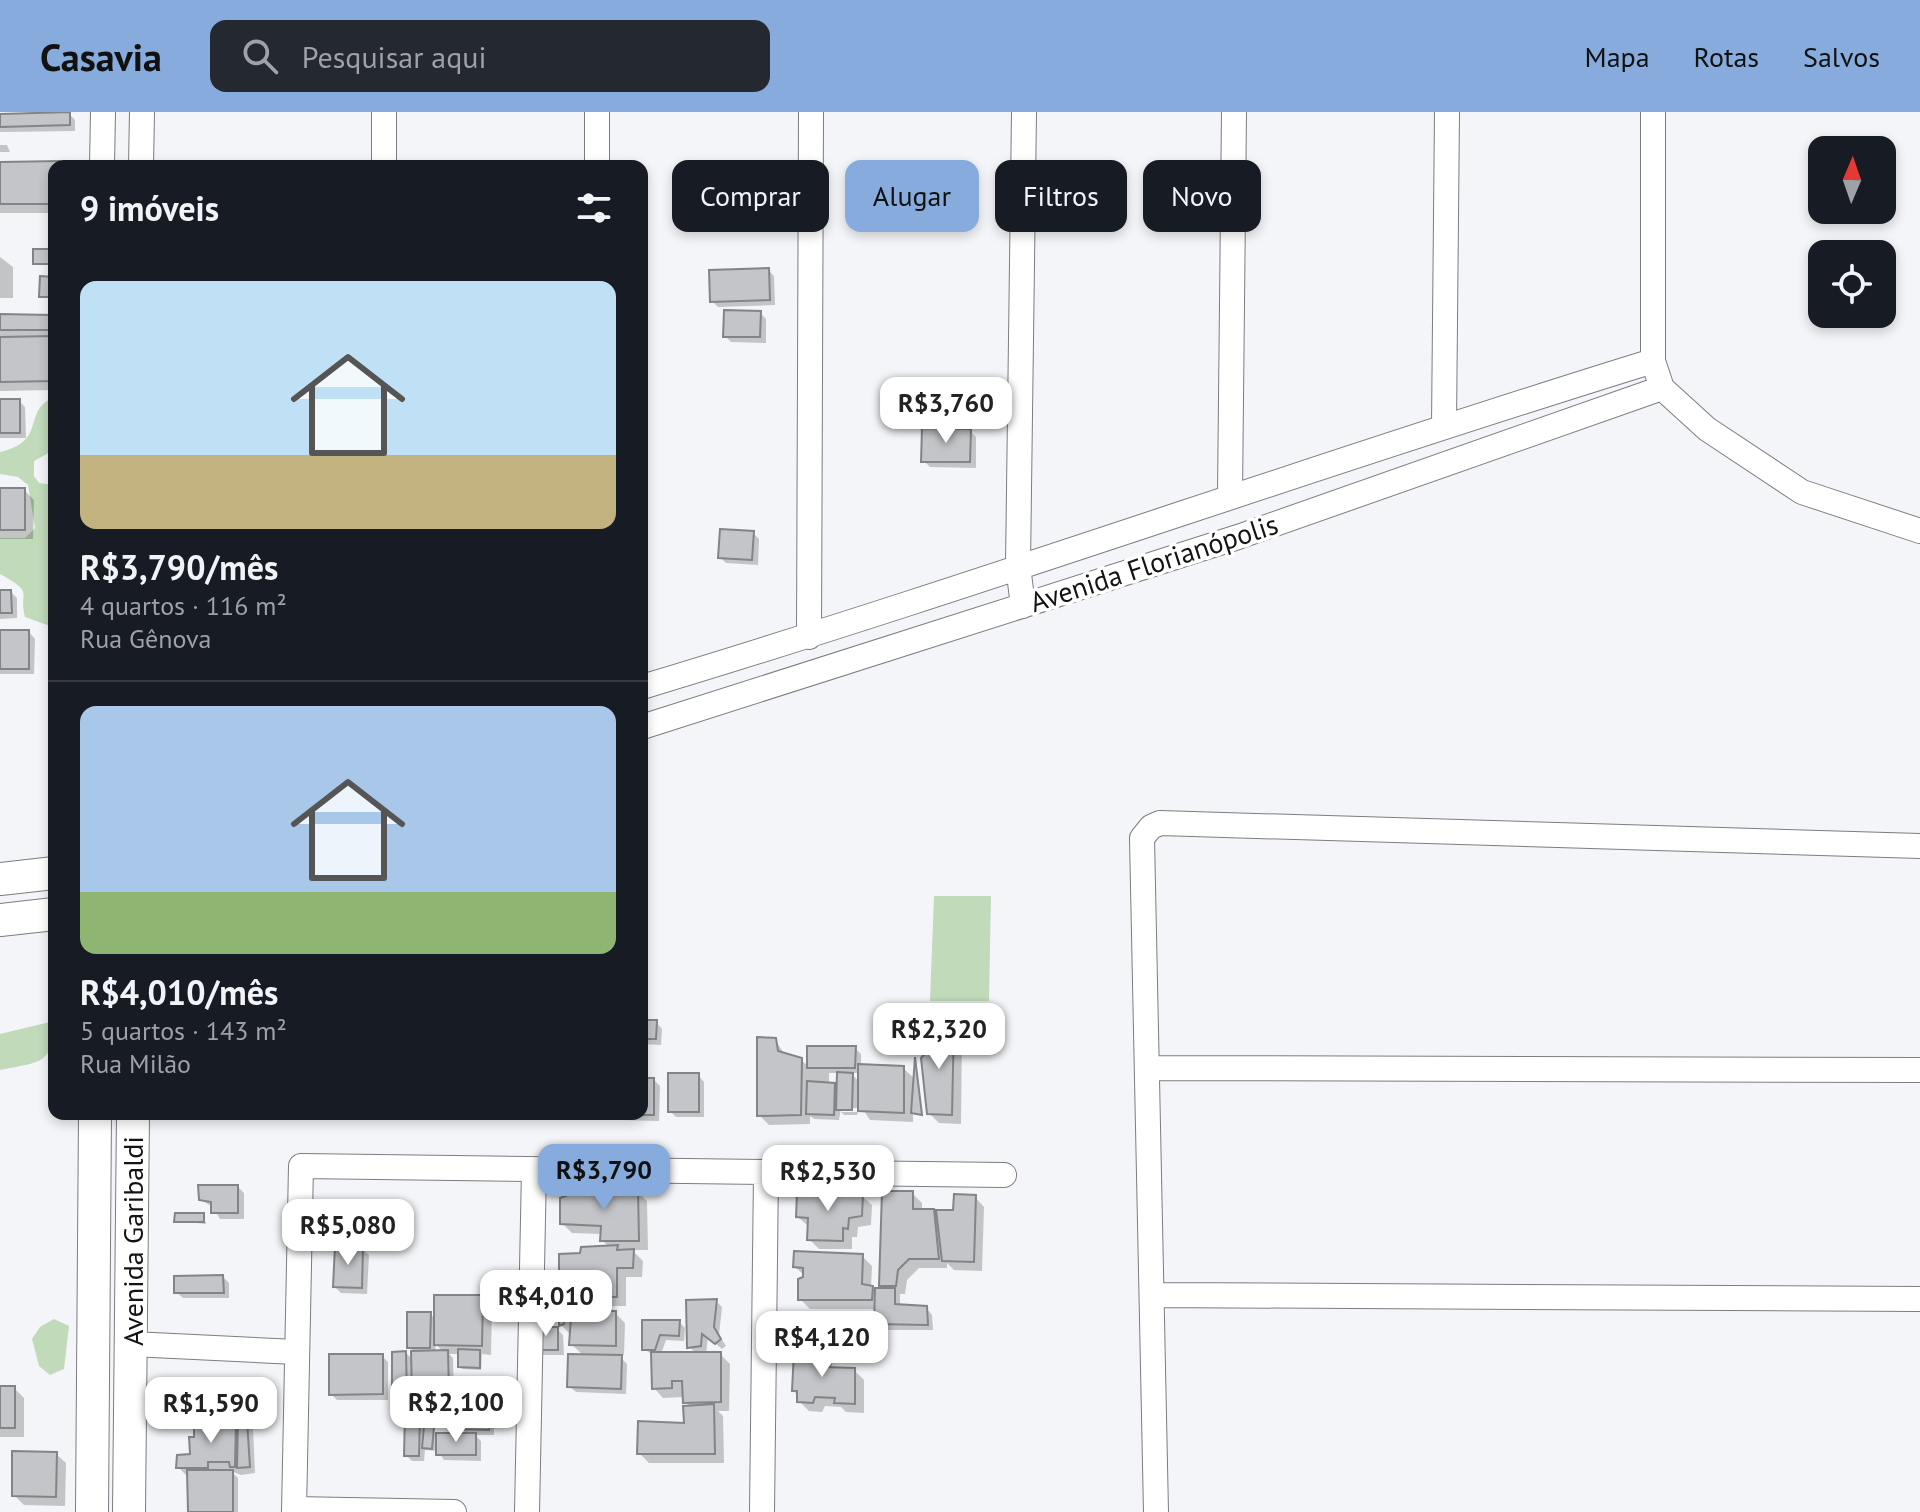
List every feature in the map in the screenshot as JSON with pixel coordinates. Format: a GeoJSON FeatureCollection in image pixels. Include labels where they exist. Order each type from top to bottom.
{"type":"FeatureCollection","features":[{"type":"Feature","properties":{"kind":"street"},"geometry":{"type":"LineString","coordinates":[[102,160],[103,112]]}},
{"type":"Feature","properties":{"kind":"street"},"geometry":{"type":"LineString","coordinates":[[141,160],[142,112]]}},
{"type":"Feature","properties":{"kind":"street"},"geometry":{"type":"LineString","coordinates":[[384,112],[384,160]]}},
{"type":"Feature","properties":{"kind":"street"},"geometry":{"type":"LineString","coordinates":[[597,112],[597,160]]}},
{"type":"Feature","properties":{"kind":"street"},"geometry":{"type":"LineString","coordinates":[[809,637],[811,112]]}},
{"type":"Feature","properties":{"kind":"street"},"geometry":{"type":"LineString","coordinates":[[1023,606],[1018,566],[1024,112]]}},
{"type":"Feature","properties":{"kind":"street"},"geometry":{"type":"LineString","coordinates":[[1230,495],[1234,112]]}},
{"type":"Feature","properties":{"kind":"street"},"geometry":{"type":"LineString","coordinates":[[1444,426],[1447,112]]}},
{"type":"Feature","properties":{"kind":"street"},"geometry":{"type":"LineString","coordinates":[[1653,112],[1653,361],[1662,388],[1707,429],[1802,492],[1920,531]]}},
{"type":"Feature","properties":{"kind":"street","name":"Avenida Florianópolis"},"geometry":{"type":"LineString","coordinates":[[648,685],[809,637],[1230,495],[1653,361]]}},
{"type":"Feature","properties":{"kind":"street","name":"Avenida Florianópolis"},"geometry":{"type":"LineString","coordinates":[[648,725],[1238,537],[1662,388]]}},
{"type":"Feature","properties":{"kind":"street"},"geometry":{"type":"LineString","coordinates":[[1156,1512],[1142,838],[1151,827],[1160,823],[1920,846]]}},
{"type":"Feature","properties":{"kind":"street"},"geometry":{"type":"LineString","coordinates":[[0,879],[48,874]]}},
{"type":"Feature","properties":{"kind":"street"},"geometry":{"type":"LineString","coordinates":[[0,920],[48,915]]}},
{"type":"Feature","properties":{"kind":"street"},"geometry":{"type":"LineString","coordinates":[[1149,1068],[1920,1070]]}},
{"type":"Feature","properties":{"kind":"street","name":"Avenida Garibaldi"},"geometry":{"type":"LineString","coordinates":[[92,1512],[95,1120]]}},
{"type":"Feature","properties":{"kind":"street","name":"Avenida Garibaldi"},"geometry":{"type":"LineString","coordinates":[[129,1512],[133,1120]]}},
{"type":"Feature","properties":{"kind":"street"},"geometry":{"type":"LineString","coordinates":[[454,1512],[294,1510],[301,1166],[1004,1175]]}},
{"type":"Feature","properties":{"kind":"street"},"geometry":{"type":"LineString","coordinates":[[527,1512],[534,1170]]}},
{"type":"Feature","properties":{"kind":"street"},"geometry":{"type":"LineString","coordinates":[[762,1512],[766,1173]]}},
{"type":"Feature","properties":{"kind":"street"},"geometry":{"type":"LineString","coordinates":[[1152,1295],[1920,1299]]}},
{"type":"Feature","properties":{"kind":"street"},"geometry":{"type":"LineString","coordinates":[[92,1344],[296,1352]]}},
{"type":"Feature","properties":{"kind":"green space"},"geometry":{"type":"Polygon","coordinates":[[[48,401],[48,453],[34,461],[34,476],[39,483],[48,484],[48,625],[25,617],[22,589],[0,574],[0,538],[25,538],[35,528],[28,485],[18,477],[0,474],[0,452],[24,441],[48,401]]]}},
{"type":"Feature","properties":{"kind":"green space"},"geometry":{"type":"Polygon","coordinates":[[[934,896],[991,896],[989,1001],[930,1001],[934,896]]]}},
{"type":"Feature","properties":{"kind":"green space"},"geometry":{"type":"Polygon","coordinates":[[[48,1022],[48,1052],[34,1063],[0,1070],[0,1034],[48,1022]]]}},
{"type":"Feature","properties":{"kind":"green space"},"geometry":{"type":"Polygon","coordinates":[[[54,1319],[69,1326],[64,1369],[50,1375],[39,1366],[32,1339],[40,1327],[54,1319]]]}},
{"type":"Feature","properties":{"kind":"building"},"geometry":{"type":"Polygon","coordinates":[[[70,112],[70,125],[0,127],[0,114],[70,112]]]}},
{"type":"Feature","properties":{"kind":"building"},"geometry":{"type":"Polygon","coordinates":[[[48,161],[48,204],[0,204],[0,162],[48,161]]]}},
{"type":"Feature","properties":{"kind":"building"},"geometry":{"type":"Polygon","coordinates":[[[33,249],[48,249],[48,264],[33,264],[33,249]]]}},
{"type":"Feature","properties":{"kind":"building"},"geometry":{"type":"Polygon","coordinates":[[[769,268],[770,300],[710,302],[709,270],[769,268]]]}},
{"type":"Feature","properties":{"kind":"building"},"geometry":{"type":"Polygon","coordinates":[[[40,276],[48,277],[48,297],[39,297],[40,276]]]}},
{"type":"Feature","properties":{"kind":"building"},"geometry":{"type":"Polygon","coordinates":[[[724,310],[761,311],[760,337],[723,337],[724,310]]]}},
{"type":"Feature","properties":{"kind":"building"},"geometry":{"type":"Polygon","coordinates":[[[0,314],[48,315],[48,330],[0,330],[0,314]]]}},
{"type":"Feature","properties":{"kind":"building"},"geometry":{"type":"Polygon","coordinates":[[[48,336],[48,381],[0,382],[0,337],[48,336]]]}},
{"type":"Feature","properties":{"kind":"building"},"geometry":{"type":"Polygon","coordinates":[[[0,399],[20,399],[20,433],[0,433],[0,399]]]}},
{"type":"Feature","properties":{"kind":"building"},"geometry":{"type":"Polygon","coordinates":[[[922,428],[971,429],[970,462],[921,462],[922,428]]]}},
{"type":"Feature","properties":{"kind":"building"},"geometry":{"type":"Polygon","coordinates":[[[0,488],[25,488],[25,530],[0,530],[0,488]]]}},
{"type":"Feature","properties":{"kind":"building"},"geometry":{"type":"Polygon","coordinates":[[[720,529],[754,531],[752,560],[718,558],[720,529]]]}},
{"type":"Feature","properties":{"kind":"building"},"geometry":{"type":"Polygon","coordinates":[[[0,590],[11,590],[12,613],[0,613],[0,590]]]}},
{"type":"Feature","properties":{"kind":"building"},"geometry":{"type":"Polygon","coordinates":[[[0,630],[29,630],[29,669],[0,669],[0,630]]]}},
{"type":"Feature","properties":{"kind":"building"},"geometry":{"type":"Polygon","coordinates":[[[648,1020],[657,1020],[656,1039],[648,1039],[648,1020]]]}},
{"type":"Feature","properties":{"kind":"building"},"geometry":{"type":"Polygon","coordinates":[[[934,1023],[954,1023],[952,1115],[927,1114],[921,1058],[932,1045],[934,1023]]]}},
{"type":"Feature","properties":{"kind":"building"},"geometry":{"type":"Polygon","coordinates":[[[757,1037],[776,1038],[778,1051],[802,1058],[801,1115],[757,1116],[757,1037]]]}},
{"type":"Feature","properties":{"kind":"building"},"geometry":{"type":"Polygon","coordinates":[[[807,1046],[856,1046],[855,1068],[807,1068],[807,1046]]]}},
{"type":"Feature","properties":{"kind":"building"},"geometry":{"type":"Polygon","coordinates":[[[915,1057],[922,1115],[911,1113],[915,1057]]]}},
{"type":"Feature","properties":{"kind":"building"},"geometry":{"type":"Polygon","coordinates":[[[858,1064],[904,1066],[904,1113],[858,1111],[858,1064]]]}},
{"type":"Feature","properties":{"kind":"building"},"geometry":{"type":"Polygon","coordinates":[[[837,1072],[853,1073],[852,1110],[836,1110],[837,1072]]]}},
{"type":"Feature","properties":{"kind":"building"},"geometry":{"type":"Polygon","coordinates":[[[668,1073],[699,1073],[699,1112],[668,1112],[668,1073]]]}},
{"type":"Feature","properties":{"kind":"building"},"geometry":{"type":"Polygon","coordinates":[[[648,1078],[654,1078],[654,1115],[648,1115],[648,1078]]]}},
{"type":"Feature","properties":{"kind":"building"},"geometry":{"type":"Polygon","coordinates":[[[807,1081],[835,1083],[834,1115],[806,1114],[807,1081]]]}},
{"type":"Feature","properties":{"kind":"building"},"geometry":{"type":"Polygon","coordinates":[[[198,1185],[238,1185],[238,1213],[211,1213],[211,1202],[199,1200],[198,1185]]]}},
{"type":"Feature","properties":{"kind":"building"},"geometry":{"type":"Polygon","coordinates":[[[572,1188],[638,1189],[639,1241],[600,1241],[601,1226],[560,1224],[560,1198],[571,1194],[572,1188]]]}},
{"type":"Feature","properties":{"kind":"building"},"geometry":{"type":"Polygon","coordinates":[[[882,1191],[913,1191],[913,1209],[934,1209],[939,1259],[909,1259],[898,1270],[896,1286],[879,1286],[882,1191]]]}},
{"type":"Feature","properties":{"kind":"building"},"geometry":{"type":"Polygon","coordinates":[[[797,1192],[863,1194],[862,1216],[849,1218],[848,1229],[843,1228],[843,1241],[807,1240],[808,1218],[796,1217],[797,1192]]]}},
{"type":"Feature","properties":{"kind":"building"},"geometry":{"type":"Polygon","coordinates":[[[954,1194],[976,1195],[974,1262],[942,1261],[936,1210],[953,1210],[954,1194]]]}},
{"type":"Feature","properties":{"kind":"building"},"geometry":{"type":"Polygon","coordinates":[[[175,1213],[204,1213],[204,1222],[174,1222],[175,1213]]]}},
{"type":"Feature","properties":{"kind":"building"},"geometry":{"type":"Polygon","coordinates":[[[618,1245],[617,1250],[634,1249],[633,1268],[617,1268],[617,1297],[567,1296],[568,1289],[559,1288],[559,1254],[580,1253],[581,1247],[618,1245]]]}},
{"type":"Feature","properties":{"kind":"building"},"geometry":{"type":"Polygon","coordinates":[[[335,1246],[363,1247],[362,1288],[333,1287],[335,1246]]]}},
{"type":"Feature","properties":{"kind":"building"},"geometry":{"type":"Polygon","coordinates":[[[794,1251],[863,1254],[862,1284],[873,1286],[872,1300],[798,1300],[798,1279],[803,1277],[803,1268],[793,1267],[794,1251]]]}},
{"type":"Feature","properties":{"kind":"building"},"geometry":{"type":"Polygon","coordinates":[[[223,1275],[224,1293],[174,1293],[174,1276],[223,1275]]]}},
{"type":"Feature","properties":{"kind":"building"},"geometry":{"type":"Polygon","coordinates":[[[875,1288],[895,1288],[895,1304],[927,1306],[928,1325],[874,1324],[875,1288]]]}},
{"type":"Feature","properties":{"kind":"building"},"geometry":{"type":"Polygon","coordinates":[[[434,1295],[483,1295],[482,1346],[434,1345],[434,1295]]]}},
{"type":"Feature","properties":{"kind":"building"},"geometry":{"type":"Polygon","coordinates":[[[559,1298],[604,1299],[604,1311],[616,1311],[616,1346],[569,1345],[571,1317],[565,1317],[564,1324],[559,1326],[559,1298]]]}},
{"type":"Feature","properties":{"kind":"building"},"geometry":{"type":"Polygon","coordinates":[[[717,1299],[714,1327],[721,1339],[715,1344],[702,1334],[701,1346],[687,1348],[686,1300],[717,1299]]]}},
{"type":"Feature","properties":{"kind":"building"},"geometry":{"type":"Polygon","coordinates":[[[407,1312],[431,1312],[430,1348],[407,1348],[407,1312]]]}},
{"type":"Feature","properties":{"kind":"building"},"geometry":{"type":"Polygon","coordinates":[[[642,1320],[680,1320],[679,1336],[660,1335],[655,1350],[642,1350],[642,1320]]]}},
{"type":"Feature","properties":{"kind":"building"},"geometry":{"type":"Polygon","coordinates":[[[533,1327],[558,1327],[558,1350],[533,1350],[533,1327]]]}},
{"type":"Feature","properties":{"kind":"building"},"geometry":{"type":"Polygon","coordinates":[[[458,1349],[480,1350],[480,1368],[458,1367],[458,1349]]]}},
{"type":"Feature","properties":{"kind":"building"},"geometry":{"type":"Polygon","coordinates":[[[448,1350],[449,1394],[412,1394],[411,1351],[448,1350]]]}},
{"type":"Feature","properties":{"kind":"building"},"geometry":{"type":"Polygon","coordinates":[[[406,1351],[407,1401],[392,1401],[392,1352],[406,1351]]]}},
{"type":"Feature","properties":{"kind":"building"},"geometry":{"type":"Polygon","coordinates":[[[794,1351],[823,1351],[824,1367],[855,1368],[855,1404],[834,1403],[835,1398],[815,1397],[813,1403],[797,1402],[797,1391],[792,1391],[794,1351]]]}},
{"type":"Feature","properties":{"kind":"building"},"geometry":{"type":"Polygon","coordinates":[[[651,1352],[721,1352],[721,1402],[683,1403],[682,1381],[672,1381],[672,1388],[652,1389],[651,1352]]]}},
{"type":"Feature","properties":{"kind":"building"},"geometry":{"type":"Polygon","coordinates":[[[329,1354],[383,1354],[383,1394],[329,1395],[329,1354]]]}},
{"type":"Feature","properties":{"kind":"building"},"geometry":{"type":"Polygon","coordinates":[[[568,1354],[622,1355],[621,1389],[567,1387],[568,1354]]]}},
{"type":"Feature","properties":{"kind":"building"},"geometry":{"type":"Polygon","coordinates":[[[0,1386],[15,1386],[15,1428],[0,1428],[0,1386]]]}},
{"type":"Feature","properties":{"kind":"building"},"geometry":{"type":"Polygon","coordinates":[[[460,1403],[489,1403],[489,1430],[459,1429],[460,1403]]]}},
{"type":"Feature","properties":{"kind":"building"},"geometry":{"type":"Polygon","coordinates":[[[714,1404],[715,1454],[637,1454],[638,1421],[684,1423],[683,1406],[714,1404]]]}},
{"type":"Feature","properties":{"kind":"building"},"geometry":{"type":"Polygon","coordinates":[[[405,1415],[420,1416],[419,1456],[404,1456],[405,1415]]]}},
{"type":"Feature","properties":{"kind":"building"},"geometry":{"type":"Polygon","coordinates":[[[236,1420],[235,1467],[230,1467],[229,1462],[208,1462],[208,1468],[176,1468],[177,1455],[190,1454],[189,1437],[194,1437],[194,1422],[236,1420]]]}},
{"type":"Feature","properties":{"kind":"building"},"geometry":{"type":"Polygon","coordinates":[[[238,1420],[247,1420],[250,1467],[237,1468],[238,1420]]]}},
{"type":"Feature","properties":{"kind":"building"},"geometry":{"type":"Polygon","coordinates":[[[424,1426],[434,1427],[432,1449],[422,1448],[424,1426]]]}},
{"type":"Feature","properties":{"kind":"building"},"geometry":{"type":"Polygon","coordinates":[[[436,1433],[476,1433],[476,1455],[436,1455],[436,1433]]]}},
{"type":"Feature","properties":{"kind":"building"},"geometry":{"type":"Polygon","coordinates":[[[12,1451],[57,1452],[56,1497],[12,1496],[12,1451]]]}},
{"type":"Feature","properties":{"kind":"building"},"geometry":{"type":"Polygon","coordinates":[[[187,1470],[233,1470],[233,1512],[188,1512],[187,1470]]]}}]}
